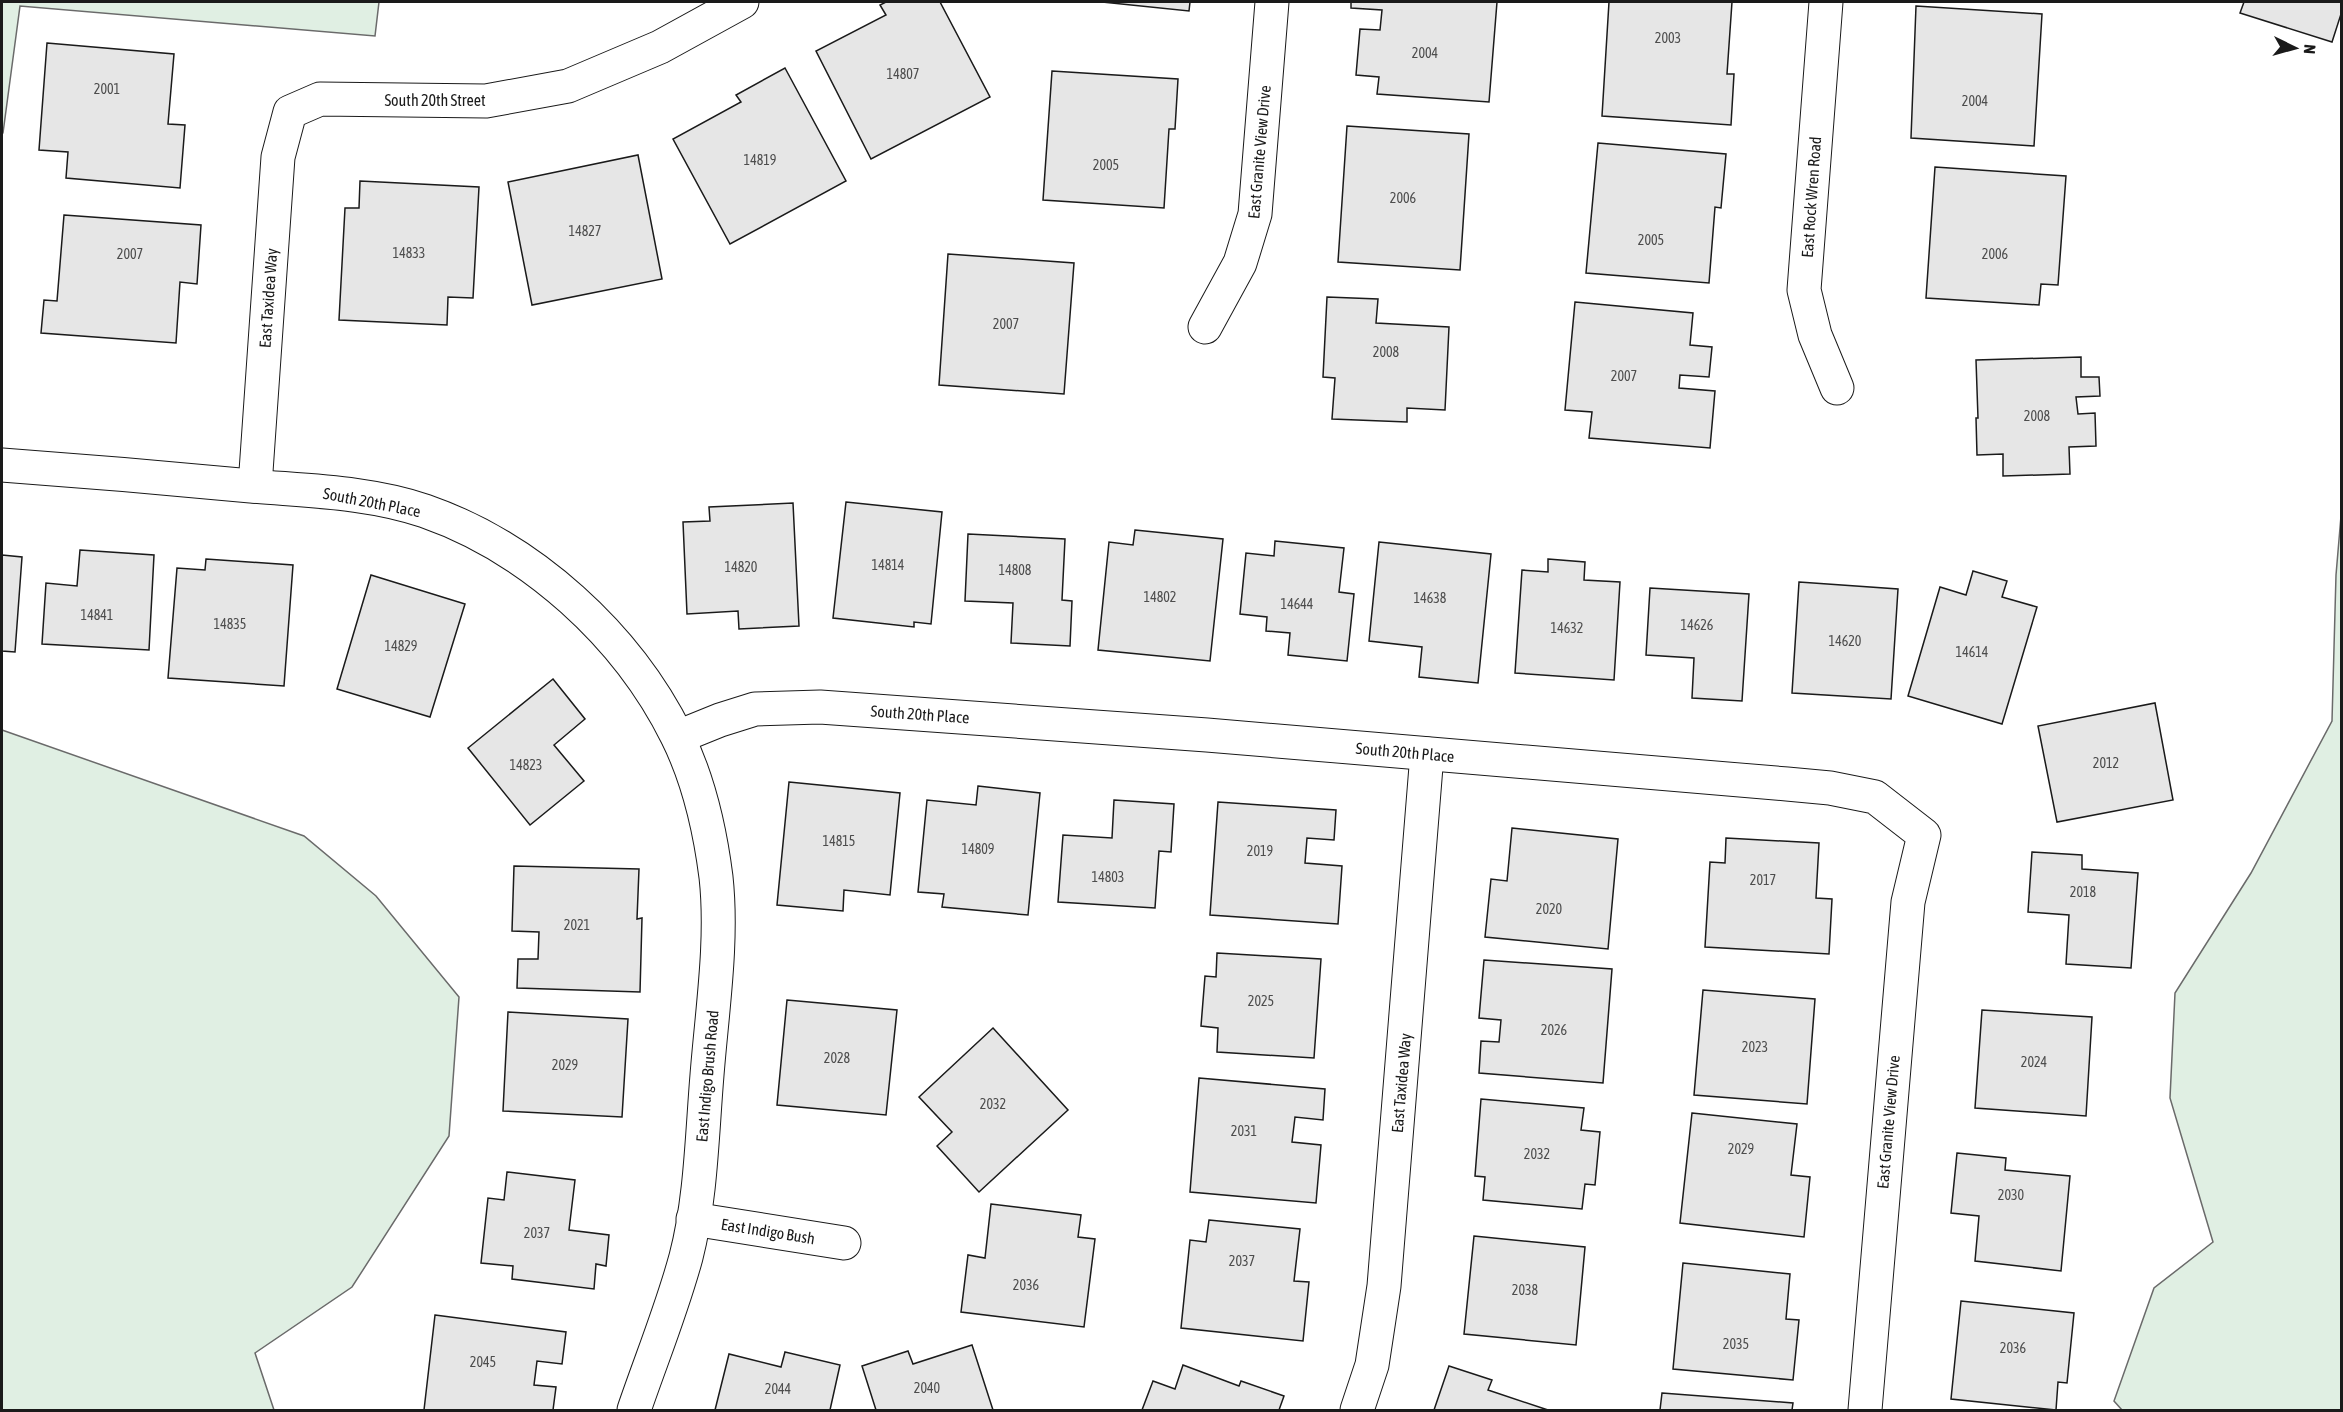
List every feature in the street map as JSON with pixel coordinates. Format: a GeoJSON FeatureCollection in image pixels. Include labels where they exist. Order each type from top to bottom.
{"type":"FeatureCollection","features":[{"type":"Feature","properties":{"kind":"street","name":"South 20th Street"},"geometry":{"type":"LineString","coordinates":[[290,112],[320,99],[486,101],[568,86],[660,47],[742,2]]}},
{"type":"Feature","properties":{"kind":"street","name":"East Granite View Drive"},"geometry":{"type":"LineString","coordinates":[[1205,327],[1240,263],[1255,214],[1272,2]]}},
{"type":"Feature","properties":{"kind":"street","name":"East Rock Wren Road"},"geometry":{"type":"LineString","coordinates":[[1826,2],[1804,290],[1815,334],[1837,388]]}},
{"type":"Feature","properties":{"kind":"street","name":"East Taxidea Way"},"geometry":{"type":"LineString","coordinates":[[255,486],[278,157],[290,112]]}},
{"type":"Feature","properties":{"kind":"street","name":"South 20th Place"},"geometry":{"type":"LineString","coordinates":[[2,465],[341,494],[422,510],[465,527],[542,576],[580,607],[607,635],[648,687],[678,737],[755,709],[820,707],[1427,754],[1830,788],[1875,797],[1924,835]]}},
{"type":"Feature","properties":{"kind":"street","name":"East Indigo Brush Road"},"geometry":{"type":"LineString","coordinates":[[634,1410],[686,1257],[693,1219],[714,991],[717,924],[716,878],[706,822],[692,772],[678,737]]}},
{"type":"Feature","properties":{"kind":"street","name":"East Taxidea Way"},"geometry":{"type":"LineString","coordinates":[[1357,1410],[1372,1365],[1384,1286],[1427,754]]}},
{"type":"Feature","properties":{"kind":"street","name":"East Granite View Drive"},"geometry":{"type":"LineString","coordinates":[[1865,1410],[1884,1163],[1908,902],[1924,835]]}},
{"type":"Feature","properties":{"kind":"street","name":"East Indigo Bush"},"geometry":{"type":"LineString","coordinates":[[693,1219],[844,1243]]}},
{"type":"Feature","properties":{"kind":"green space"},"geometry":{"type":"Polygon","coordinates":[[[2,2],[379,2],[375,36],[20,6],[2,134],[2,2]]]}},
{"type":"Feature","properties":{"kind":"green space"},"geometry":{"type":"Polygon","coordinates":[[[2341,516],[2341,1410],[2122,1410],[2114,1401],[2154,1288],[2213,1242],[2170,1098],[2175,993],[2251,873],[2332,721],[2336,575],[2341,516]]]}},
{"type":"Feature","properties":{"kind":"green space"},"geometry":{"type":"Polygon","coordinates":[[[2,730],[304,836],[376,896],[459,997],[449,1136],[352,1287],[255,1353],[274,1410],[2,1410],[2,730]]]}},
{"type":"Feature","properties":{"kind":"building"},"geometry":{"type":"Polygon","coordinates":[[[886,2],[940,2],[990,97],[871,159],[816,51],[886,15],[880,5],[886,2]]]}},
{"type":"Feature","properties":{"kind":"building"},"geometry":{"type":"Polygon","coordinates":[[[1102,2],[1190,2],[1189,11],[1102,2]]]}},
{"type":"Feature","properties":{"kind":"building"},"geometry":{"type":"Polygon","coordinates":[[[1351,2],[1497,2],[1489,102],[1377,94],[1379,77],[1356,75],[1360,29],[1380,30],[1382,10],[1351,8],[1351,2]]]}},
{"type":"Feature","properties":{"kind":"building"},"geometry":{"type":"Polygon","coordinates":[[[1609,2],[1732,2],[1727,74],[1734,74],[1731,125],[1602,116],[1609,2]]]}},
{"type":"Feature","properties":{"kind":"building"},"geometry":{"type":"Polygon","coordinates":[[[2244,2],[2342,2],[2342,11],[2332,42],[2240,13],[2244,2]]]}},
{"type":"Feature","properties":{"kind":"building"},"geometry":{"type":"Polygon","coordinates":[[[1916,6],[2042,14],[2034,146],[1911,138],[1916,6]]]}},
{"type":"Feature","properties":{"kind":"building"},"geometry":{"type":"Polygon","coordinates":[[[47,43],[174,54],[168,124],[185,125],[180,188],[66,178],[68,152],[39,150],[47,43]]]}},
{"type":"Feature","properties":{"kind":"building"},"geometry":{"type":"Polygon","coordinates":[[[785,68],[846,181],[730,244],[673,139],[741,102],[736,95],[785,68]]]}},
{"type":"Feature","properties":{"kind":"building"},"geometry":{"type":"Polygon","coordinates":[[[1052,71],[1178,79],[1175,129],[1169,129],[1164,208],[1043,200],[1052,71]]]}},
{"type":"Feature","properties":{"kind":"building"},"geometry":{"type":"Polygon","coordinates":[[[1347,126],[1469,134],[1460,270],[1338,262],[1347,126]]]}},
{"type":"Feature","properties":{"kind":"building"},"geometry":{"type":"Polygon","coordinates":[[[1598,143],[1726,154],[1721,208],[1715,207],[1709,283],[1586,273],[1598,143]]]}},
{"type":"Feature","properties":{"kind":"building"},"geometry":{"type":"Polygon","coordinates":[[[638,155],[662,279],[532,305],[508,182],[638,155]]]}},
{"type":"Feature","properties":{"kind":"building"},"geometry":{"type":"Polygon","coordinates":[[[1935,167],[2066,176],[2058,285],[2041,284],[2039,305],[1926,298],[1935,167]]]}},
{"type":"Feature","properties":{"kind":"building"},"geometry":{"type":"Polygon","coordinates":[[[360,181],[479,187],[473,298],[448,297],[447,325],[339,320],[345,208],[359,208],[360,181]]]}},
{"type":"Feature","properties":{"kind":"building"},"geometry":{"type":"Polygon","coordinates":[[[64,215],[201,225],[197,284],[180,282],[176,343],[41,333],[44,300],[57,301],[64,215]]]}},
{"type":"Feature","properties":{"kind":"building"},"geometry":{"type":"Polygon","coordinates":[[[948,254],[1074,263],[1064,394],[939,385],[948,254]]]}},
{"type":"Feature","properties":{"kind":"building"},"geometry":{"type":"Polygon","coordinates":[[[1327,297],[1378,299],[1376,323],[1449,327],[1445,410],[1407,408],[1407,422],[1332,419],[1335,378],[1323,377],[1327,297]]]}},
{"type":"Feature","properties":{"kind":"building"},"geometry":{"type":"Polygon","coordinates":[[[1575,302],[1693,313],[1690,345],[1712,347],[1709,377],[1680,375],[1679,388],[1715,391],[1710,448],[1589,438],[1592,412],[1565,410],[1575,302]]]}},
{"type":"Feature","properties":{"kind":"building"},"geometry":{"type":"Polygon","coordinates":[[[2081,357],[2081,377],[2099,377],[2100,396],[2076,397],[2078,414],[2095,413],[2096,446],[2069,447],[2070,474],[2003,476],[2003,454],[1977,455],[1976,360],[2081,357]]]}},
{"type":"Feature","properties":{"kind":"building"},"geometry":{"type":"Polygon","coordinates":[[[846,502],[942,512],[931,624],[914,622],[914,627],[833,618],[846,502]]]}},
{"type":"Feature","properties":{"kind":"building"},"geometry":{"type":"Polygon","coordinates":[[[793,503],[799,626],[739,629],[738,611],[687,614],[683,522],[710,521],[709,507],[793,503]]]}},
{"type":"Feature","properties":{"kind":"building"},"geometry":{"type":"Polygon","coordinates":[[[1135,530],[1223,539],[1210,661],[1098,650],[1109,542],[1133,545],[1135,530]]]}},
{"type":"Feature","properties":{"kind":"building"},"geometry":{"type":"Polygon","coordinates":[[[968,534],[1065,539],[1062,600],[1072,601],[1070,646],[1011,643],[1013,603],[965,601],[968,534]]]}},
{"type":"Feature","properties":{"kind":"building"},"geometry":{"type":"Polygon","coordinates":[[[1275,541],[1344,548],[1339,592],[1354,594],[1347,661],[1288,655],[1290,633],[1266,631],[1267,617],[1240,614],[1246,553],[1274,556],[1275,541]]]}},
{"type":"Feature","properties":{"kind":"building"},"geometry":{"type":"Polygon","coordinates":[[[1379,542],[1491,554],[1478,683],[1419,677],[1422,647],[1369,641],[1379,542]]]}},
{"type":"Feature","properties":{"kind":"building"},"geometry":{"type":"Polygon","coordinates":[[[80,550],[154,555],[149,650],[42,644],[46,583],[77,586],[80,550]]]}},
{"type":"Feature","properties":{"kind":"building"},"geometry":{"type":"Polygon","coordinates":[[[2,555],[22,557],[15,652],[2,651],[2,555]]]}},
{"type":"Feature","properties":{"kind":"building"},"geometry":{"type":"Polygon","coordinates":[[[206,559],[293,565],[284,686],[168,678],[177,568],[205,570],[206,559]]]}},
{"type":"Feature","properties":{"kind":"building"},"geometry":{"type":"Polygon","coordinates":[[[1548,559],[1585,562],[1584,580],[1620,582],[1614,680],[1515,673],[1522,570],[1548,572],[1548,559]]]}},
{"type":"Feature","properties":{"kind":"building"},"geometry":{"type":"Polygon","coordinates":[[[1973,571],[2007,581],[2002,597],[2037,607],[2002,724],[1908,696],[1940,587],[1966,595],[1973,571]]]}},
{"type":"Feature","properties":{"kind":"building"},"geometry":{"type":"Polygon","coordinates":[[[371,575],[465,604],[430,717],[337,689],[371,575]]]}},
{"type":"Feature","properties":{"kind":"building"},"geometry":{"type":"Polygon","coordinates":[[[1799,582],[1898,589],[1891,699],[1792,693],[1799,582]]]}},
{"type":"Feature","properties":{"kind":"building"},"geometry":{"type":"Polygon","coordinates":[[[1650,588],[1749,594],[1742,701],[1692,698],[1694,658],[1646,655],[1650,588]]]}},
{"type":"Feature","properties":{"kind":"building"},"geometry":{"type":"Polygon","coordinates":[[[553,679],[585,719],[554,745],[584,781],[530,825],[468,748],[553,679]]]}},
{"type":"Feature","properties":{"kind":"building"},"geometry":{"type":"Polygon","coordinates":[[[2155,703],[2173,800],[2057,822],[2038,726],[2155,703]]]}},
{"type":"Feature","properties":{"kind":"building"},"geometry":{"type":"Polygon","coordinates":[[[789,782],[900,793],[890,895],[844,890],[843,911],[777,905],[789,782]]]}},
{"type":"Feature","properties":{"kind":"building"},"geometry":{"type":"Polygon","coordinates":[[[978,786],[1040,793],[1028,915],[942,907],[944,894],[918,892],[927,800],[976,805],[978,786]]]}},
{"type":"Feature","properties":{"kind":"building"},"geometry":{"type":"Polygon","coordinates":[[[1114,800],[1174,804],[1171,852],[1159,851],[1155,908],[1058,902],[1063,835],[1112,838],[1114,800]]]}},
{"type":"Feature","properties":{"kind":"building"},"geometry":{"type":"Polygon","coordinates":[[[1218,802],[1336,810],[1334,840],[1307,838],[1305,863],[1342,866],[1338,924],[1210,915],[1218,802]]]}},
{"type":"Feature","properties":{"kind":"building"},"geometry":{"type":"Polygon","coordinates":[[[1512,828],[1618,839],[1608,949],[1485,937],[1491,879],[1507,881],[1512,828]]]}},
{"type":"Feature","properties":{"kind":"building"},"geometry":{"type":"Polygon","coordinates":[[[1726,838],[1819,843],[1816,898],[1832,899],[1829,954],[1705,947],[1710,862],[1725,863],[1726,838]]]}},
{"type":"Feature","properties":{"kind":"building"},"geometry":{"type":"Polygon","coordinates":[[[2032,852],[2082,855],[2082,869],[2138,873],[2131,968],[2066,964],[2069,915],[2028,912],[2032,852]]]}},
{"type":"Feature","properties":{"kind":"building"},"geometry":{"type":"Polygon","coordinates":[[[514,866],[639,869],[637,919],[642,918],[640,992],[517,988],[518,959],[538,959],[539,932],[512,931],[514,866]]]}},
{"type":"Feature","properties":{"kind":"building"},"geometry":{"type":"Polygon","coordinates":[[[1217,953],[1321,959],[1314,1058],[1217,1052],[1218,1028],[1201,1026],[1205,976],[1216,977],[1217,953]]]}},
{"type":"Feature","properties":{"kind":"building"},"geometry":{"type":"Polygon","coordinates":[[[1484,960],[1612,969],[1603,1083],[1479,1073],[1481,1041],[1499,1042],[1501,1020],[1479,1018],[1484,960]]]}},
{"type":"Feature","properties":{"kind":"building"},"geometry":{"type":"Polygon","coordinates":[[[1703,990],[1815,999],[1807,1104],[1694,1095],[1703,990]]]}},
{"type":"Feature","properties":{"kind":"building"},"geometry":{"type":"Polygon","coordinates":[[[787,1000],[897,1010],[886,1115],[777,1105],[787,1000]]]}},
{"type":"Feature","properties":{"kind":"building"},"geometry":{"type":"Polygon","coordinates":[[[1982,1010],[2092,1017],[2086,1116],[1975,1108],[1982,1010]]]}},
{"type":"Feature","properties":{"kind":"building"},"geometry":{"type":"Polygon","coordinates":[[[508,1012],[628,1019],[622,1117],[503,1111],[508,1012]]]}},
{"type":"Feature","properties":{"kind":"building"},"geometry":{"type":"Polygon","coordinates":[[[993,1028],[1068,1110],[979,1192],[937,1146],[952,1132],[919,1097],[993,1028]]]}},
{"type":"Feature","properties":{"kind":"building"},"geometry":{"type":"Polygon","coordinates":[[[1199,1078],[1325,1089],[1323,1120],[1295,1117],[1292,1142],[1321,1145],[1316,1203],[1190,1192],[1199,1078]]]}},
{"type":"Feature","properties":{"kind":"building"},"geometry":{"type":"Polygon","coordinates":[[[1481,1099],[1584,1108],[1581,1130],[1600,1132],[1595,1185],[1585,1184],[1582,1209],[1483,1200],[1485,1177],[1475,1176],[1481,1099]]]}},
{"type":"Feature","properties":{"kind":"building"},"geometry":{"type":"Polygon","coordinates":[[[1692,1113],[1797,1124],[1791,1175],[1810,1177],[1804,1237],[1680,1223],[1692,1113]]]}},
{"type":"Feature","properties":{"kind":"building"},"geometry":{"type":"Polygon","coordinates":[[[1957,1153],[2006,1158],[2005,1170],[2070,1176],[2061,1271],[1975,1261],[1979,1216],[1951,1213],[1957,1153]]]}},
{"type":"Feature","properties":{"kind":"building"},"geometry":{"type":"Polygon","coordinates":[[[507,1172],[575,1180],[569,1230],[609,1235],[606,1266],[596,1264],[594,1289],[512,1279],[513,1266],[481,1263],[488,1198],[504,1200],[507,1172]]]}},
{"type":"Feature","properties":{"kind":"building"},"geometry":{"type":"Polygon","coordinates":[[[991,1204],[1081,1215],[1078,1237],[1095,1239],[1084,1327],[961,1312],[968,1255],[985,1258],[991,1204]]]}},
{"type":"Feature","properties":{"kind":"building"},"geometry":{"type":"Polygon","coordinates":[[[1209,1220],[1300,1229],[1294,1281],[1309,1282],[1303,1341],[1181,1328],[1190,1240],[1206,1242],[1209,1220]]]}},
{"type":"Feature","properties":{"kind":"building"},"geometry":{"type":"Polygon","coordinates":[[[1474,1236],[1585,1247],[1576,1345],[1464,1334],[1474,1236]]]}},
{"type":"Feature","properties":{"kind":"building"},"geometry":{"type":"Polygon","coordinates":[[[1683,1263],[1790,1274],[1786,1319],[1799,1320],[1793,1380],[1673,1369],[1683,1263]]]}},
{"type":"Feature","properties":{"kind":"building"},"geometry":{"type":"Polygon","coordinates":[[[1961,1301],[2074,1313],[2067,1383],[2058,1382],[2056,1410],[1951,1399],[1961,1301]]]}},
{"type":"Feature","properties":{"kind":"building"},"geometry":{"type":"Polygon","coordinates":[[[435,1315],[566,1332],[562,1364],[537,1361],[534,1385],[556,1387],[553,1410],[424,1410],[435,1315]]]}},
{"type":"Feature","properties":{"kind":"building"},"geometry":{"type":"Polygon","coordinates":[[[972,1345],[993,1410],[876,1410],[862,1366],[908,1351],[913,1364],[972,1345]]]}},
{"type":"Feature","properties":{"kind":"building"},"geometry":{"type":"Polygon","coordinates":[[[785,1352],[840,1365],[830,1410],[715,1410],[729,1354],[781,1367],[785,1352]]]}},
{"type":"Feature","properties":{"kind":"building"},"geometry":{"type":"Polygon","coordinates":[[[1183,1365],[1239,1386],[1241,1381],[1284,1396],[1279,1410],[1142,1410],[1153,1381],[1175,1389],[1183,1365]]]}},
{"type":"Feature","properties":{"kind":"building"},"geometry":{"type":"Polygon","coordinates":[[[1449,1366],[1492,1380],[1488,1390],[1548,1410],[1434,1410],[1449,1366]]]}},
{"type":"Feature","properties":{"kind":"building"},"geometry":{"type":"Polygon","coordinates":[[[1662,1393],[1793,1403],[1792,1410],[1660,1410],[1662,1393]]]}}]}
